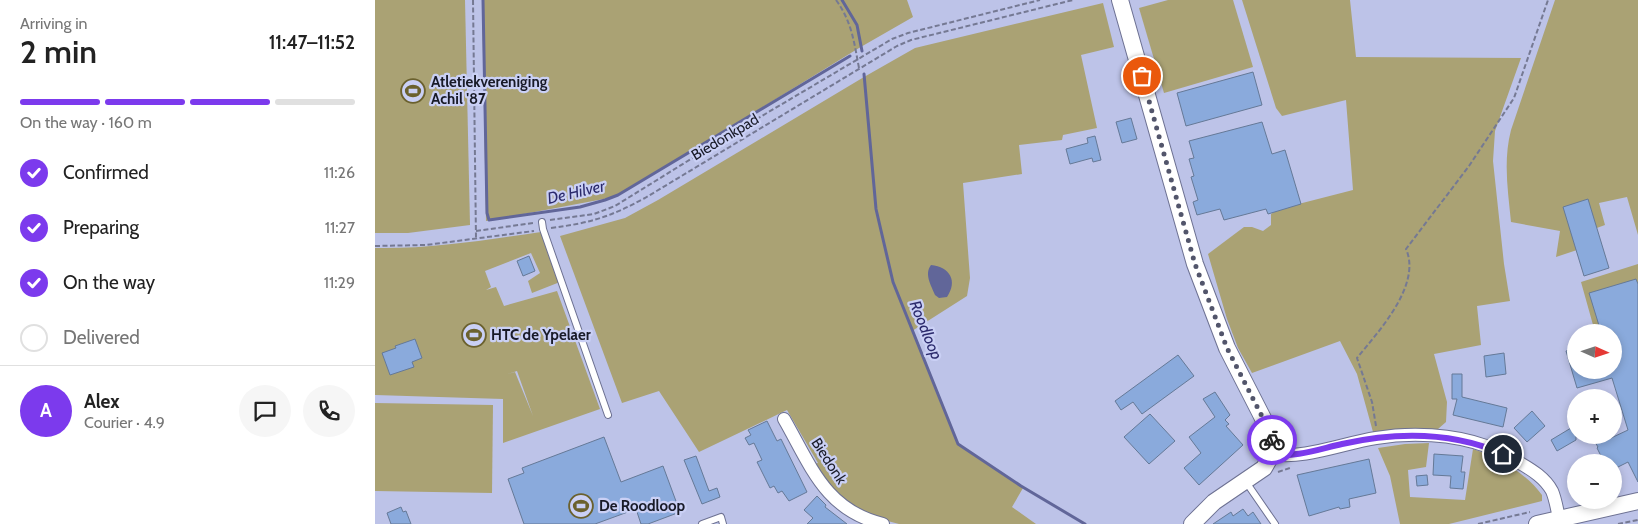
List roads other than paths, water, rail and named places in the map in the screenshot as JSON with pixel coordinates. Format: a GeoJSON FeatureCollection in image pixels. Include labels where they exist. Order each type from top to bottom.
{"type":"FeatureCollection","features":[{"type":"Feature","properties":{"kind":"street"},"geometry":{"type":"LineString","coordinates":[[1120,0],[1195,264],[1227,348],[1270,432],[1273,444],[1271,454],[1264,468],[1214,502],[1192,524]]}},
{"type":"Feature","properties":{"kind":"street","name":"Biedonk"},"geometry":{"type":"LineString","coordinates":[[784,419],[821,484],[838,502],[854,514],[874,523]]}},
{"type":"Feature","properties":{"kind":"street"},"geometry":{"type":"LineString","coordinates":[[1271,454],[1283,456],[1297,455],[1379,437],[1419,435],[1479,444],[1503,454],[1535,472],[1551,490],[1560,522]]}},
{"type":"Feature","properties":{"kind":"street"},"geometry":{"type":"LineString","coordinates":[[1537,524],[1560,522],[1638,501]]}},
{"type":"Feature","properties":{"kind":"lane"},"geometry":{"type":"LineString","coordinates":[[542,222],[608,415]]}},
{"type":"Feature","properties":{"kind":"lane"},"geometry":{"type":"LineString","coordinates":[[1245,481],[1275,524]]}},
{"type":"Feature","properties":{"kind":"lane"},"geometry":{"type":"LineString","coordinates":[[702,524],[721,517],[723,524]]}},
{"type":"Feature","properties":{"kind":"water"},"geometry":{"type":"Polygon","coordinates":[[[931,265],[943,269],[952,280],[952,286],[947,297],[939,298],[935,295],[928,276],[931,265]]]}},
{"type":"Feature","properties":{"kind":"waterway","name":"De Hilver"},"geometry":{"type":"LineString","coordinates":[[483,0],[487,213],[489,220],[580,207],[618,195],[850,56]]}},
{"type":"Feature","properties":{"kind":"waterway","name":"Roodloop"},"geometry":{"type":"LineString","coordinates":[[842,0],[857,25],[862,51]]}},
{"type":"Feature","properties":{"kind":"waterway","name":"Roodloop"},"geometry":{"type":"LineString","coordinates":[[864,74],[876,209],[893,282],[958,444],[1021,486],[1085,524]]}},
{"type":"Feature","properties":{"kind":"place","name":"Atletiekvereniging Achil '87"},"geometry":{"type":"Point","coordinates":[413,91]}},
{"type":"Feature","properties":{"kind":"place","name":"HTC de Ypelaer"},"geometry":{"type":"Point","coordinates":[474,335]}},
{"type":"Feature","properties":{"kind":"place","name":"De Roodloop"},"geometry":{"type":"Point","coordinates":[581,506]}}]}
